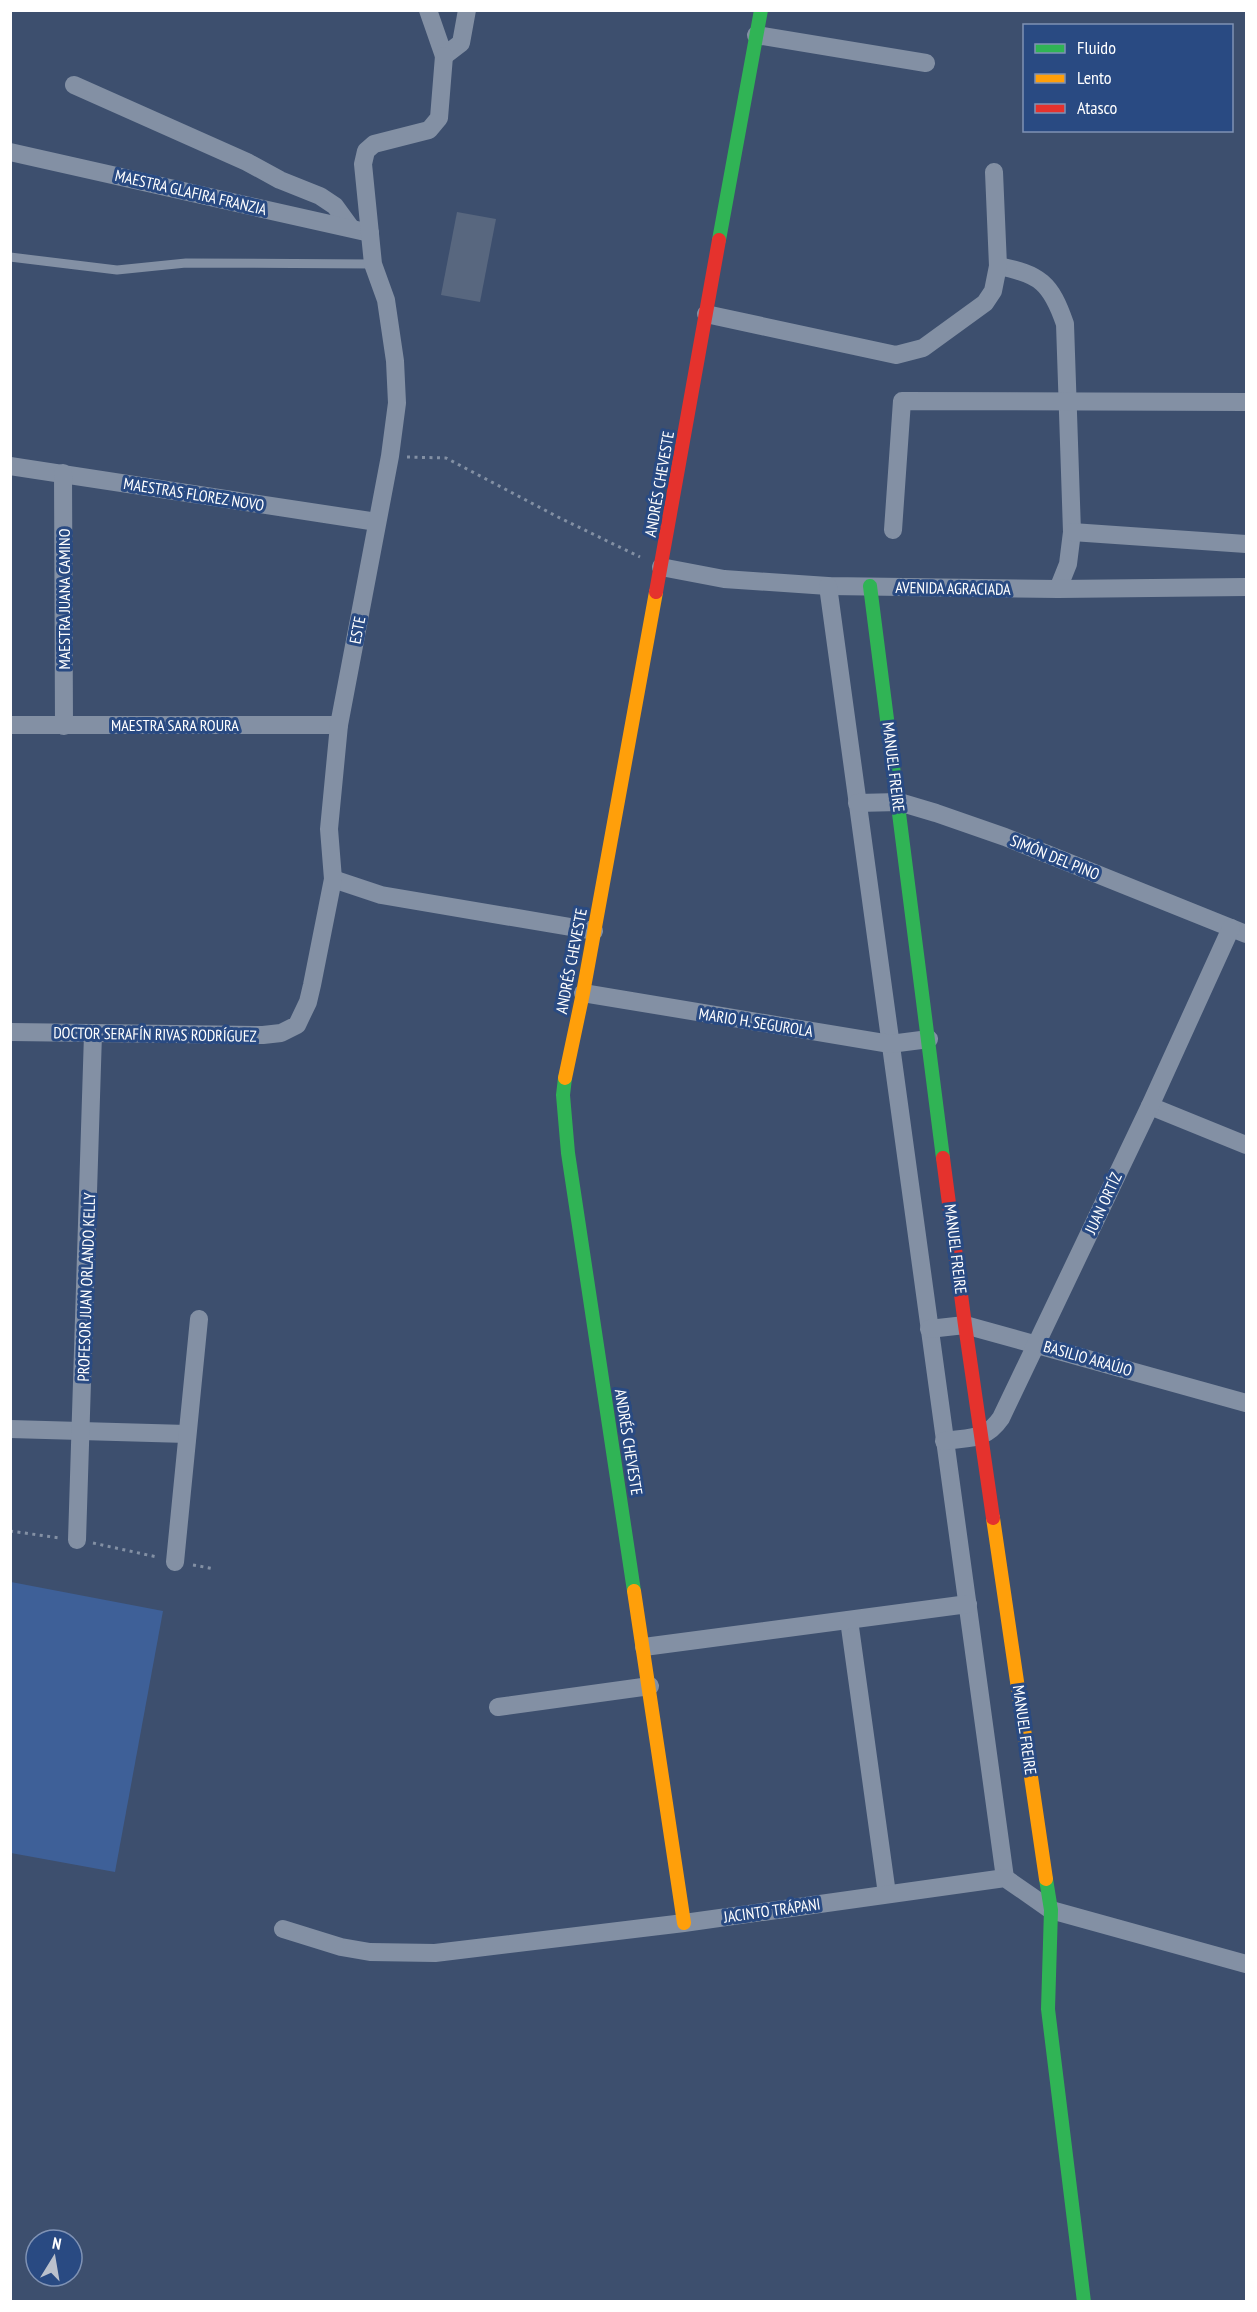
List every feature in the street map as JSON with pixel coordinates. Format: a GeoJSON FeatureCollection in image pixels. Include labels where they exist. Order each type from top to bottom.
{"type":"FeatureCollection","features":[{"type":"Feature","properties":{"kind":"street"},"geometry":{"type":"LineString","coordinates":[[428,10],[444,56],[460,43],[467,10]]}},
{"type":"Feature","properties":{"kind":"street","name":"ANDRÉS CHEVESTE"},"geometry":{"type":"LineString","coordinates":[[684,1923],[564,1121],[565,1075],[583,993],[761,10]]}},
{"type":"Feature","properties":{"kind":"street"},"geometry":{"type":"LineString","coordinates":[[756,35],[926,63]]}},
{"type":"Feature","properties":{"kind":"street","name":"ESTE"},"geometry":{"type":"LineString","coordinates":[[297,1025],[308,1002],[333,879],[329,828],[339,725],[390,456],[397,403],[395,361],[386,300],[374,264],[363,164],[366,151],[374,144],[429,130],[439,118],[444,56]]}},
{"type":"Feature","properties":{"kind":"street"},"geometry":{"type":"LineString","coordinates":[[74,86],[320,196],[335,206],[351,228]]}},
{"type":"Feature","properties":{"kind":"street","name":"MAESTRA GLAFIRA FRANZIA"},"geometry":{"type":"LineString","coordinates":[[10,152],[370,232]]}},
{"type":"Feature","properties":{"kind":"street"},"geometry":{"type":"LineString","coordinates":[[706,314],[896,355],[922,348],[985,303],[993,291],[998,267],[994,172]]}},
{"type":"Feature","properties":{"kind":"street"},"geometry":{"type":"LineString","coordinates":[[998,267],[1025,272],[1043,283],[1057,301],[1065,324],[1072,532],[1068,564],[1058,589]]}},
{"type":"Feature","properties":{"kind":"street"},"geometry":{"type":"LineString","coordinates":[[892,530],[902,401],[1246,402]]}},
{"type":"Feature","properties":{"kind":"street","name":"MAESTRAS FLOREZ NOVO"},"geometry":{"type":"LineString","coordinates":[[10,466],[377,522]]}},
{"type":"Feature","properties":{"kind":"street","name":"MAESTRA JUANA CAMINO"},"geometry":{"type":"LineString","coordinates":[[63,473],[64,726]]}},
{"type":"Feature","properties":{"kind":"street"},"geometry":{"type":"LineString","coordinates":[[1072,532],[1246,544]]}},
{"type":"Feature","properties":{"kind":"street","name":"AVENIDA AGRACIADA"},"geometry":{"type":"LineString","coordinates":[[661,567],[724,579],[828,586],[1058,589],[1246,587]]}},
{"type":"Feature","properties":{"kind":"street"},"geometry":{"type":"LineString","coordinates":[[828,586],[1005,1878],[1051,1910],[1246,1964]]}},
{"type":"Feature","properties":{"kind":"street","name":"MANUEL FREIRE"},"geometry":{"type":"LineString","coordinates":[[870,586],[965,1325],[1051,1910],[1048,2009],[1084,2301]]}},
{"type":"Feature","properties":{"kind":"street","name":"MAESTRA SARA ROURA"},"geometry":{"type":"LineString","coordinates":[[10,725],[339,725]]}},
{"type":"Feature","properties":{"kind":"street","name":"SIMÓN DEL PINO"},"geometry":{"type":"LineString","coordinates":[[857,803],[899,802],[1005,837],[1239,931]]}},
{"type":"Feature","properties":{"kind":"street"},"geometry":{"type":"LineString","coordinates":[[333,879],[381,895],[594,930]]}},
{"type":"Feature","properties":{"kind":"street","name":"JUAN ORTÍZ"},"geometry":{"type":"LineString","coordinates":[[982,1436],[990,1432],[1001,1418],[1150,1106],[1239,931]]}},
{"type":"Feature","properties":{"kind":"street","name":"MARIO H. SEGUROLA"},"geometry":{"type":"LineString","coordinates":[[583,993],[890,1044],[928,1039]]}},
{"type":"Feature","properties":{"kind":"street","name":"DOCTOR SERAFÍN RIVAS RODRÍGUEZ"},"geometry":{"type":"LineString","coordinates":[[10,1032],[263,1035],[281,1034],[297,1025]]}},
{"type":"Feature","properties":{"kind":"street","name":"PROFESOR JUAN ORLANDO KELLY"},"geometry":{"type":"LineString","coordinates":[[77,1540],[93,1034]]}},
{"type":"Feature","properties":{"kind":"street"},"geometry":{"type":"LineString","coordinates":[[1150,1106],[1246,1144]]}},
{"type":"Feature","properties":{"kind":"street"},"geometry":{"type":"LineString","coordinates":[[175,1562],[199,1319]]}},
{"type":"Feature","properties":{"kind":"street","name":"BASILIO ARAÚJO"},"geometry":{"type":"LineString","coordinates":[[929,1329],[965,1325],[1037,1343],[1246,1403]]}},
{"type":"Feature","properties":{"kind":"street"},"geometry":{"type":"LineString","coordinates":[[10,1429],[188,1434]]}},
{"type":"Feature","properties":{"kind":"street"},"geometry":{"type":"LineString","coordinates":[[944,1441],[982,1436]]}},
{"type":"Feature","properties":{"kind":"street"},"geometry":{"type":"LineString","coordinates":[[644,1647],[968,1604]]}},
{"type":"Feature","properties":{"kind":"street"},"geometry":{"type":"LineString","coordinates":[[849,1620],[887,1894]]}},
{"type":"Feature","properties":{"kind":"street"},"geometry":{"type":"LineString","coordinates":[[498,1707],[650,1686]]}},
{"type":"Feature","properties":{"kind":"street","name":"JACINTO TRÁPANI"},"geometry":{"type":"LineString","coordinates":[[283,1929],[341,1947],[370,1952],[435,1953],[684,1923],[1005,1878]]}},
{"type":"Feature","properties":{"kind":"lane"},"geometry":{"type":"LineString","coordinates":[[10,257],[117,270],[186,263],[374,264]]}},
{"type":"Feature","properties":{"kind":"path"},"geometry":{"type":"LineString","coordinates":[[390,456],[446,458],[558,518],[661,567]]}},
{"type":"Feature","properties":{"kind":"path"},"geometry":{"type":"LineString","coordinates":[[10,1532],[77,1540],[214,1569]]}},
{"type":"Feature","properties":{"kind":"shaded area"},"geometry":{"type":"Polygon","coordinates":[[[11,1582],[163,1611],[115,1872],[11,1853],[11,1582]]]}},
{"type":"Feature","properties":{"kind":"building"},"geometry":{"type":"Polygon","coordinates":[[[457,212],[496,219],[480,302],[441,295],[457,212]]]}},
{"type":"Feature","properties":{"kind":"traffic: fast"},"geometry":{"type":"LineString","coordinates":[[719,240],[761,10]]}},
{"type":"Feature","properties":{"kind":"traffic: fast"},"geometry":{"type":"LineString","coordinates":[[870,586],[943,1158]]}},
{"type":"Feature","properties":{"kind":"traffic: fast"},"geometry":{"type":"LineString","coordinates":[[565,1078],[563,1095],[568,1153],[634,1591]]}},
{"type":"Feature","properties":{"kind":"traffic: fast"},"geometry":{"type":"LineString","coordinates":[[1046,1879],[1051,1910],[1048,2009],[1084,2302]]}},
{"type":"Feature","properties":{"kind":"traffic: slow"},"geometry":{"type":"LineString","coordinates":[[565,1078],[583,993],[656,592]]}},
{"type":"Feature","properties":{"kind":"traffic: slow"},"geometry":{"type":"LineString","coordinates":[[993,1518],[1046,1879]]}},
{"type":"Feature","properties":{"kind":"traffic: slow"},"geometry":{"type":"LineString","coordinates":[[634,1591],[684,1923]]}},
{"type":"Feature","properties":{"kind":"traffic: jam"},"geometry":{"type":"LineString","coordinates":[[656,592],[719,240]]}},
{"type":"Feature","properties":{"kind":"traffic: jam"},"geometry":{"type":"LineString","coordinates":[[943,1158],[993,1518]]}}]}
